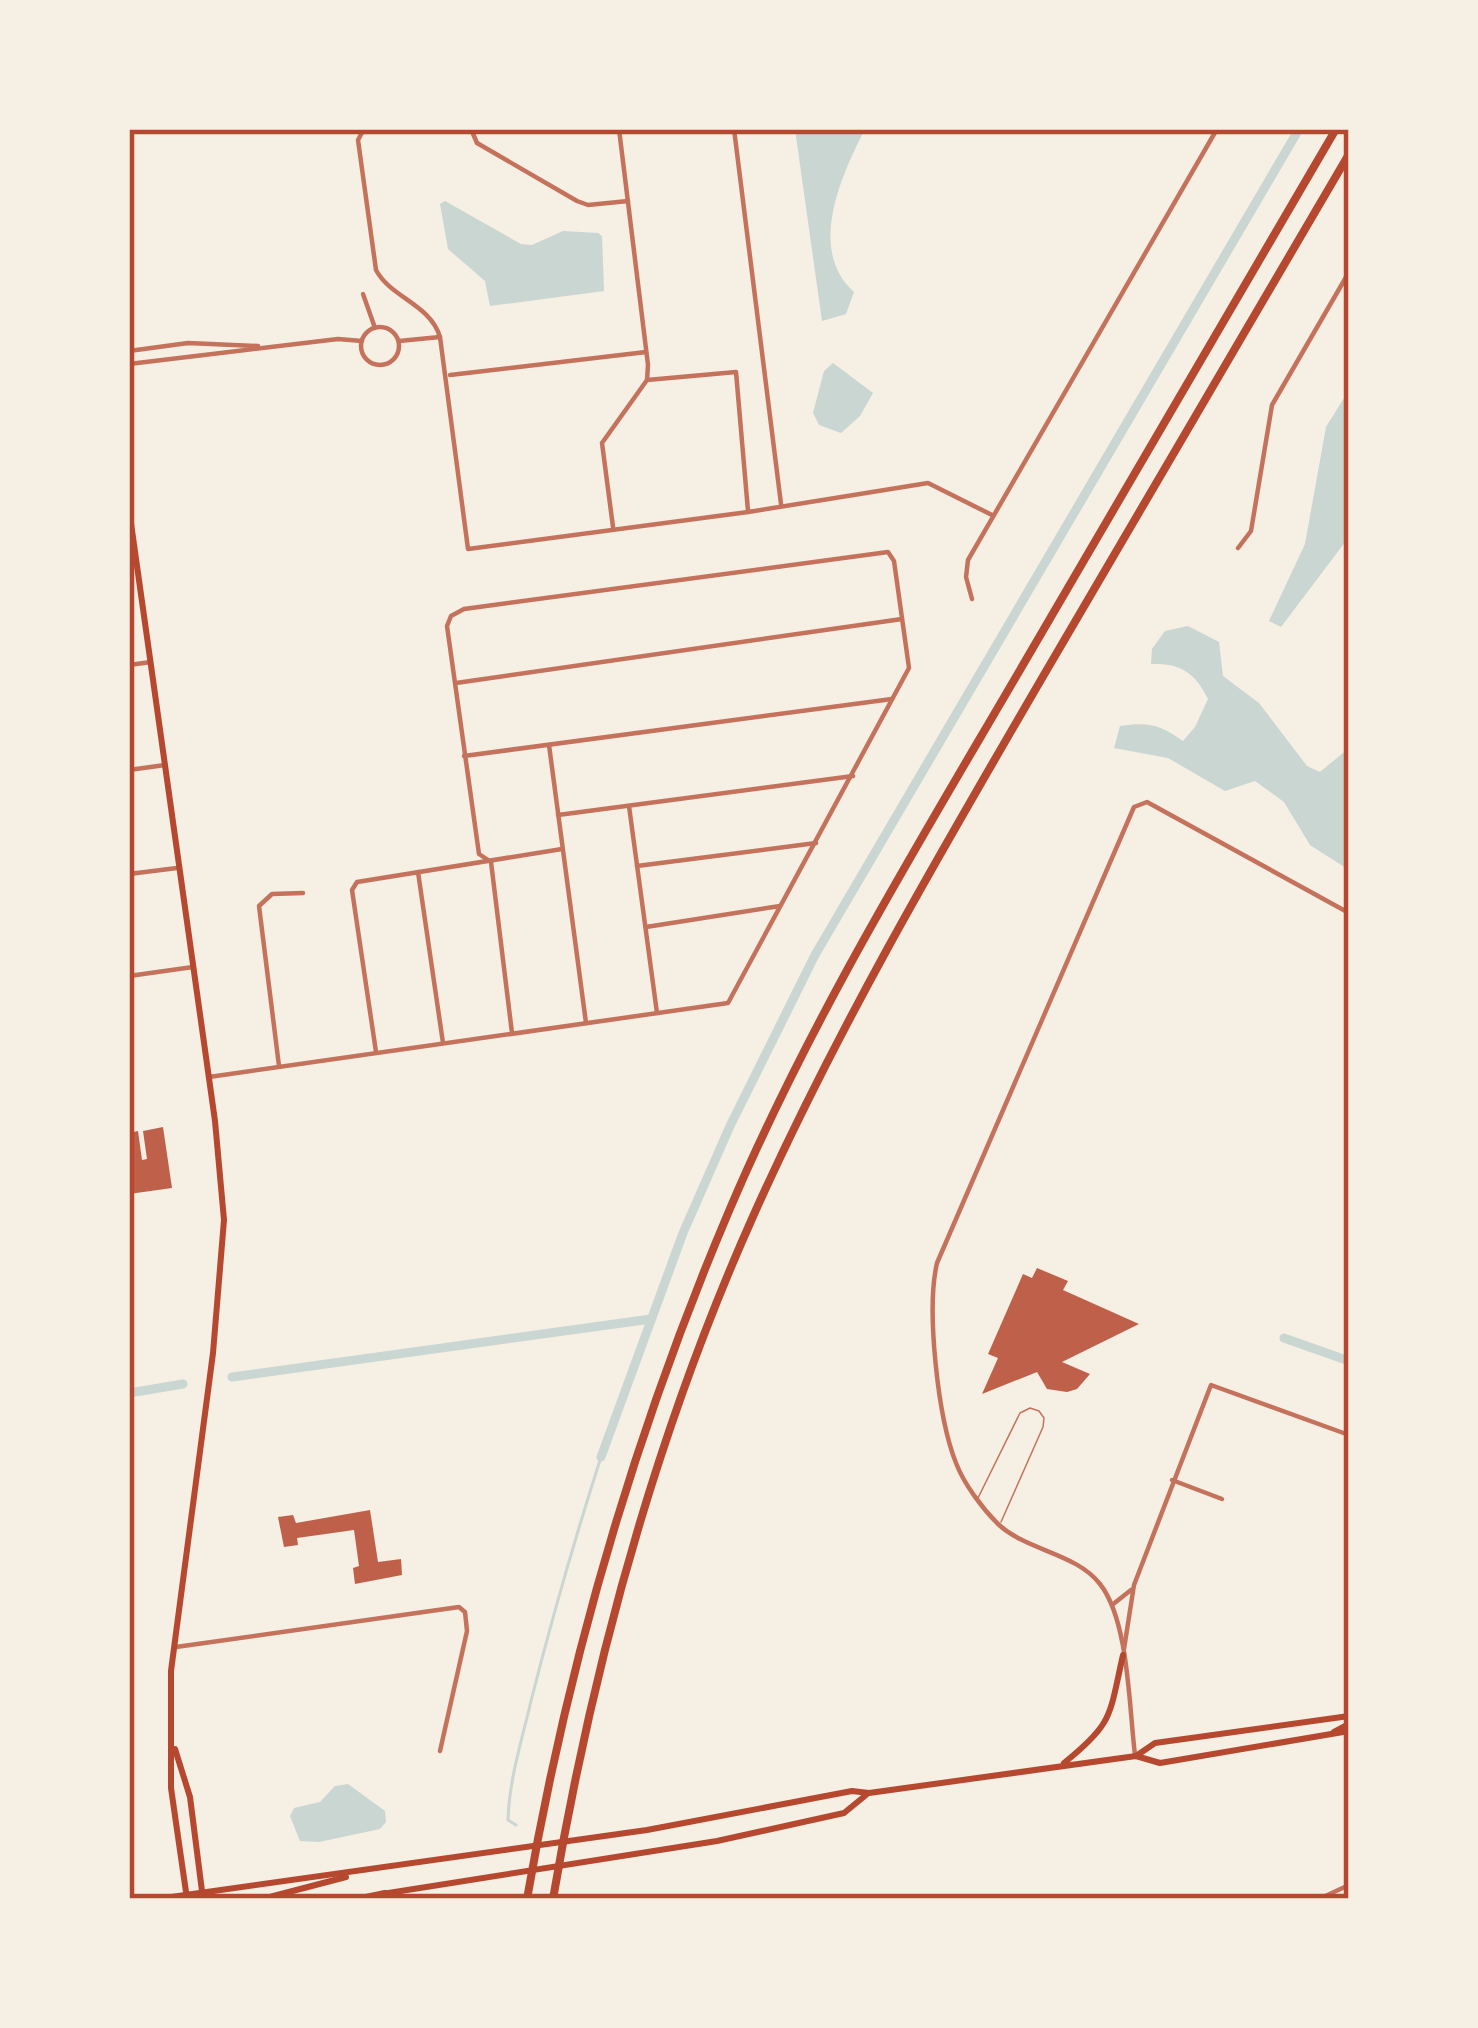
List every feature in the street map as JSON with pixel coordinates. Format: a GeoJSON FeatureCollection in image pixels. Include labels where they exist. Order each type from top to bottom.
{"type":"FeatureCollection","features":[{"type":"Feature","properties":{"kind":"highway"},"geometry":{"type":"LineString","coordinates":[[527,1899],[575,1658],[622,1499],[730,1209],[799,1060],[874,919],[1336,129]]}},
{"type":"Feature","properties":{"kind":"highway"},"geometry":{"type":"LineString","coordinates":[[553,1899],[600,1660],[645,1504],[698,1354],[762,1197],[824,1064],[896,928],[1349,154]]}},
{"type":"Feature","properties":{"kind":"highway"},"geometry":{"type":"LineString","coordinates":[[361,1899],[386,1894]]}},
{"type":"Feature","properties":{"kind":"main road"},"geometry":{"type":"LineString","coordinates":[[129,509],[209,1077],[224,1220],[213,1353],[171,1671],[171,1788],[187,1898]]}},
{"type":"Feature","properties":{"kind":"main road"},"geometry":{"type":"LineString","coordinates":[[1060,1766],[1100,1733],[1123,1655]]}},
{"type":"Feature","properties":{"kind":"main road"},"geometry":{"type":"LineString","coordinates":[[1136,1756],[1155,1743],[1349,1724]]}},
{"type":"Feature","properties":{"kind":"main road"},"geometry":{"type":"LineString","coordinates":[[157,1899],[203,1897],[508,1851],[852,1791],[869,1793],[1136,1756],[1160,1763],[1331,1734],[1349,1724]]}},
{"type":"Feature","properties":{"kind":"main road"},"geometry":{"type":"LineString","coordinates":[[174,1745],[190,1797],[203,1897]]}},
{"type":"Feature","properties":{"kind":"main road"},"geometry":{"type":"LineString","coordinates":[[346,1899],[594,1862],[844,1813],[869,1793]]}},
{"type":"Feature","properties":{"kind":"main road"},"geometry":{"type":"LineString","coordinates":[[262,1899],[338,1882],[355,1873]]}},
{"type":"Feature","properties":{"kind":"street"},"geometry":{"type":"LineString","coordinates":[[471,129],[477,143],[577,201],[588,205],[628,201]]}},
{"type":"Feature","properties":{"kind":"street"},"geometry":{"type":"LineString","coordinates":[[613,528],[602,443],[647,380],[619,129]]}},
{"type":"Feature","properties":{"kind":"street"},"geometry":{"type":"LineString","coordinates":[[734,129],[781,505]]}},
{"type":"Feature","properties":{"kind":"street"},"geometry":{"type":"LineString","coordinates":[[972,598],[966,577],[968,560],[1217,129]]}},
{"type":"Feature","properties":{"kind":"street"},"geometry":{"type":"LineString","coordinates":[[362,130],[358,140],[376,270],[428,315],[440,337],[468,549],[928,483],[992,515]]}},
{"type":"Feature","properties":{"kind":"street"},"geometry":{"type":"LineString","coordinates":[[1238,548],[1251,532],[1272,405],[1349,272]]}},
{"type":"Feature","properties":{"kind":"street"},"geometry":{"type":"LineString","coordinates":[[363,294],[376,328]]}},
{"type":"Feature","properties":{"kind":"street"},"geometry":{"type":"LineString","coordinates":[[362,341],[376,328],[388,328],[399,341]]}},
{"type":"Feature","properties":{"kind":"street"},"geometry":{"type":"LineString","coordinates":[[399,341],[440,337]]}},
{"type":"Feature","properties":{"kind":"street"},"geometry":{"type":"LineString","coordinates":[[129,364],[338,338],[362,341]]}},
{"type":"Feature","properties":{"kind":"street"},"geometry":{"type":"LineString","coordinates":[[362,341],[367,359],[378,365],[395,358],[399,341]]}},
{"type":"Feature","properties":{"kind":"street"},"geometry":{"type":"LineString","coordinates":[[129,351],[188,344],[270,347]]}},
{"type":"Feature","properties":{"kind":"street"},"geometry":{"type":"LineString","coordinates":[[447,375],[646,352]]}},
{"type":"Feature","properties":{"kind":"street"},"geometry":{"type":"LineString","coordinates":[[647,380],[736,372],[748,512]]}},
{"type":"Feature","properties":{"kind":"street"},"geometry":{"type":"LineString","coordinates":[[209,1077],[728,1003],[909,668],[894,561],[888,552],[464,609],[451,616],[447,626],[464,756],[479,854],[491,862],[512,1033]]}},
{"type":"Feature","properties":{"kind":"street"},"geometry":{"type":"LineString","coordinates":[[454,683],[902,620]]}},
{"type":"Feature","properties":{"kind":"street"},"geometry":{"type":"LineString","coordinates":[[129,665],[151,662]]}},
{"type":"Feature","properties":{"kind":"street"},"geometry":{"type":"LineString","coordinates":[[464,756],[892,699]]}},
{"type":"Feature","properties":{"kind":"street"},"geometry":{"type":"LineString","coordinates":[[549,745],[586,1023]]}},
{"type":"Feature","properties":{"kind":"street"},"geometry":{"type":"LineString","coordinates":[[129,770],[165,765]]}},
{"type":"Feature","properties":{"kind":"street"},"geometry":{"type":"LineString","coordinates":[[558,815],[853,776]]}},
{"type":"Feature","properties":{"kind":"street"},"geometry":{"type":"LineString","coordinates":[[1136,1756],[1112,1605],[1089,1572],[999,1526],[958,1469],[950,1444],[930,1293],[937,1264],[1134,807],[1147,802],[1349,913]]}},
{"type":"Feature","properties":{"kind":"street"},"geometry":{"type":"LineString","coordinates":[[629,806],[657,1013]]}},
{"type":"Feature","properties":{"kind":"street"},"geometry":{"type":"LineString","coordinates":[[637,866],[816,843]]}},
{"type":"Feature","properties":{"kind":"street"},"geometry":{"type":"LineString","coordinates":[[376,1052],[352,890],[356,882],[562,849]]}},
{"type":"Feature","properties":{"kind":"street"},"geometry":{"type":"LineString","coordinates":[[129,874],[179,867]]}},
{"type":"Feature","properties":{"kind":"street"},"geometry":{"type":"LineString","coordinates":[[418,872],[443,1043]]}},
{"type":"Feature","properties":{"kind":"street"},"geometry":{"type":"LineString","coordinates":[[279,1069],[259,906],[272,894],[303,893]]}},
{"type":"Feature","properties":{"kind":"street"},"geometry":{"type":"LineString","coordinates":[[646,927],[780,906]]}},
{"type":"Feature","properties":{"kind":"street"},"geometry":{"type":"LineString","coordinates":[[129,976],[193,967]]}},
{"type":"Feature","properties":{"kind":"street"},"geometry":{"type":"LineString","coordinates":[[1123,1655],[1134,1586],[1211,1384],[1349,1435]]}},
{"type":"Feature","properties":{"kind":"street"},"geometry":{"type":"LineString","coordinates":[[1172,1480],[1222,1499]]}},
{"type":"Feature","properties":{"kind":"street"},"geometry":{"type":"LineString","coordinates":[[1112,1605],[1126,1598],[1134,1586]]}},
{"type":"Feature","properties":{"kind":"street"},"geometry":{"type":"LineString","coordinates":[[176,1647],[459,1607],[465,1612],[467,1631],[440,1751]]}},
{"type":"Feature","properties":{"kind":"street"},"geometry":{"type":"LineString","coordinates":[[1319,1899],[1349,1885]]}},
{"type":"Feature","properties":{"kind":"lane"},"geometry":{"type":"LineString","coordinates":[[977,1499],[1020,1413],[1030,1408],[1039,1411],[1044,1423],[999,1526]]}},
{"type":"Feature","properties":{"kind":"shaded area"},"geometry":{"type":"Polygon","coordinates":[[[795,129],[865,129],[839,190],[830,234],[840,275],[854,292],[846,314],[822,321],[795,129]]]}},
{"type":"Feature","properties":{"kind":"shaded area"},"geometry":{"type":"Polygon","coordinates":[[[445,201],[521,244],[532,245],[563,231],[598,233],[602,236],[604,291],[490,306],[485,281],[448,249],[440,204],[445,201]]]}},
{"type":"Feature","properties":{"kind":"shaded area"},"geometry":{"type":"Polygon","coordinates":[[[833,363],[873,393],[860,416],[841,433],[819,425],[813,413],[824,371],[833,363]]]}},
{"type":"Feature","properties":{"kind":"shaded area"},"geometry":{"type":"Polygon","coordinates":[[[1349,390],[1349,537],[1281,627],[1269,621],[1305,544],[1326,427],[1349,390]]]}},
{"type":"Feature","properties":{"kind":"shaded area"},"geometry":{"type":"Polygon","coordinates":[[[1188,626],[1219,642],[1223,676],[1259,703],[1307,766],[1320,772],[1349,748],[1349,870],[1310,845],[1284,802],[1255,781],[1225,791],[1168,758],[1114,748],[1120,726],[1153,726],[1183,741],[1195,727],[1208,699],[1198,682],[1186,671],[1151,664],[1152,649],[1165,631],[1188,626]]]}},
{"type":"Feature","properties":{"kind":"shaded area"},"geometry":{"type":"Polygon","coordinates":[[[348,1784],[385,1811],[386,1822],[380,1829],[319,1842],[300,1841],[290,1816],[294,1808],[320,1802],[335,1786],[348,1784]]]}},
{"type":"Feature","properties":{"kind":"building"},"geometry":{"type":"Polygon","coordinates":[[[163,1127],[172,1188],[129,1194],[129,1133],[138,1131],[142,1160],[147,1159],[143,1131],[163,1127]]]}},
{"type":"Feature","properties":{"kind":"building"},"geometry":{"type":"Polygon","coordinates":[[[1037,1268],[1068,1281],[1063,1290],[1139,1324],[1062,1362],[1090,1374],[1077,1389],[1047,1389],[1037,1372],[982,1394],[998,1358],[988,1354],[1023,1274],[1032,1278],[1037,1268]]]}},
{"type":"Feature","properties":{"kind":"building"},"geometry":{"type":"Polygon","coordinates":[[[370,1510],[378,1562],[401,1559],[402,1575],[355,1584],[353,1568],[359,1566],[354,1530],[297,1538],[298,1545],[284,1547],[278,1517],[293,1515],[296,1523],[370,1510]]]}},
{"type":"Feature","properties":{"kind":"waterway"},"geometry":{"type":"LineString","coordinates":[[601,1457],[683,1233],[815,955],[1299,129]]}},
{"type":"Feature","properties":{"kind":"waterway"},"geometry":{"type":"LineString","coordinates":[[232,1377],[651,1319]]}},
{"type":"Feature","properties":{"kind":"waterway"},"geometry":{"type":"LineString","coordinates":[[1284,1338],[1349,1361]]}},
{"type":"Feature","properties":{"kind":"waterway"},"geometry":{"type":"LineString","coordinates":[[129,1393],[183,1384]]}},
{"type":"Feature","properties":{"kind":"waterway"},"geometry":{"type":"LineString","coordinates":[[516,1825],[508,1820],[516,1760],[601,1457]]}}]}
